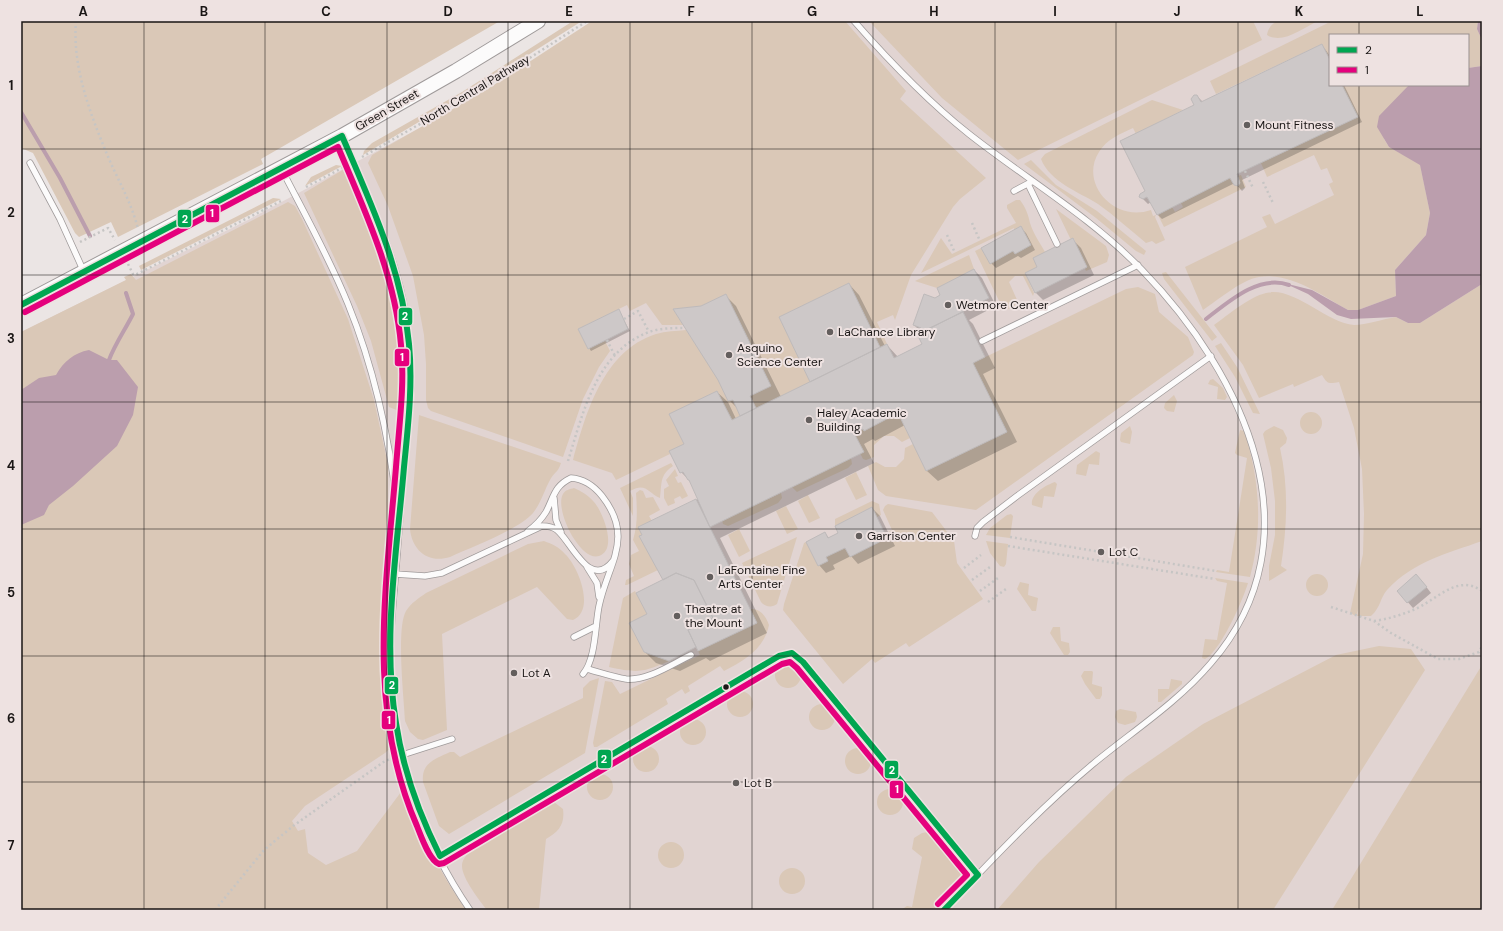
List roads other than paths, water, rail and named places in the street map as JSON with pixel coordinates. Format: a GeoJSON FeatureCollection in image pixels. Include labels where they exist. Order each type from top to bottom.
{"type":"FeatureCollection","features":[{"type":"Feature","properties":{"kind":"street","name":"Green Street"},"geometry":{"type":"LineString","coordinates":[[21,305],[342,136],[456,71],[538,21]]}},
{"type":"Feature","properties":{"kind":"lane"},"geometry":{"type":"LineString","coordinates":[[854,21],[905,77],[929,100],[1031,183],[1107,237],[1138,265],[1171,302],[1211,356],[1232,395],[1250,434],[1263,489],[1265,525],[1256,581],[1242,616],[1223,648],[1199,676],[1172,701],[1093,764],[1018,832],[944,910]]}},
{"type":"Feature","properties":{"kind":"lane"},"geometry":{"type":"LineString","coordinates":[[342,136],[391,256],[407,323],[411,388],[395,574],[391,675],[395,715],[402,755],[414,797],[440,856],[470,910]]}},
{"type":"Feature","properties":{"kind":"lane"},"geometry":{"type":"LineString","coordinates":[[30,163],[60,219],[84,272]]}},
{"type":"Feature","properties":{"kind":"lane"},"geometry":{"type":"LineString","coordinates":[[281,168],[342,290],[360,338],[386,434],[393,474],[399,527]]}},
{"type":"Feature","properties":{"kind":"lane"},"geometry":{"type":"LineString","coordinates":[[1014,191],[1031,183]]}},
{"type":"Feature","properties":{"kind":"lane"},"geometry":{"type":"LineString","coordinates":[[1031,183],[1058,244]]}},
{"type":"Feature","properties":{"kind":"lane"},"geometry":{"type":"LineString","coordinates":[[982,340],[1138,265]]}},
{"type":"Feature","properties":{"kind":"lane"},"geometry":{"type":"LineString","coordinates":[[975,536],[977,528],[983,522],[1011,500],[1211,356]]}},
{"type":"Feature","properties":{"kind":"lane"},"geometry":{"type":"LineString","coordinates":[[528,531],[538,523],[545,514],[556,490],[562,482],[571,478],[581,480],[597,490],[607,502],[616,520],[619,536],[615,557],[599,604]]}},
{"type":"Feature","properties":{"kind":"lane"},"geometry":{"type":"LineString","coordinates":[[556,490],[553,501],[554,510],[556,520],[564,538]]}},
{"type":"Feature","properties":{"kind":"lane"},"geometry":{"type":"LineString","coordinates":[[395,574],[425,576],[442,573],[528,531],[542,526],[550,526],[557,530],[578,558],[587,567],[597,583],[600,592],[591,655],[585,672],[625,679],[637,679],[657,672],[691,654]]}},
{"type":"Feature","properties":{"kind":"lane"},"geometry":{"type":"LineString","coordinates":[[587,567],[596,569],[602,568],[612,563],[615,557]]}},
{"type":"Feature","properties":{"kind":"lane"},"geometry":{"type":"LineString","coordinates":[[574,637],[596,626]]}},
{"type":"Feature","properties":{"kind":"lane"},"geometry":{"type":"LineString","coordinates":[[440,856],[779,656],[792,653],[803,662],[978,875]]}},
{"type":"Feature","properties":{"kind":"lane"},"geometry":{"type":"LineString","coordinates":[[402,755],[452,739]]}},
{"type":"Feature","properties":{"kind":"waterway"},"geometry":{"type":"LineString","coordinates":[[21,112],[60,178],[90,236]]}},
{"type":"Feature","properties":{"kind":"waterway"},"geometry":{"type":"LineString","coordinates":[[1206,319],[1234,298],[1255,286],[1266,283],[1289,285]]}},
{"type":"Feature","properties":{"kind":"waterway"},"geometry":{"type":"LineString","coordinates":[[109,360],[133,314],[126,293]]}},
{"type":"Feature","properties":{"kind":"place","name":"Mount Fitness"},"geometry":{"type":"Point","coordinates":[1247,125]}},
{"type":"Feature","properties":{"kind":"place","name":"Wetmore Center"},"geometry":{"type":"Point","coordinates":[948,305]}},
{"type":"Feature","properties":{"kind":"place","name":"LaChance Library"},"geometry":{"type":"Point","coordinates":[830,332]}},
{"type":"Feature","properties":{"kind":"place","name":"Asquino Science Center"},"geometry":{"type":"Point","coordinates":[729,355]}},
{"type":"Feature","properties":{"kind":"place","name":"Haley Academic Building"},"geometry":{"type":"Point","coordinates":[809,420]}},
{"type":"Feature","properties":{"kind":"place","name":"Garrison Center"},"geometry":{"type":"Point","coordinates":[859,536]}},
{"type":"Feature","properties":{"kind":"place","name":"Lot C"},"geometry":{"type":"Point","coordinates":[1101,552]}},
{"type":"Feature","properties":{"kind":"place","name":"LaFontaine Fine Arts Center"},"geometry":{"type":"Point","coordinates":[710,577]}},
{"type":"Feature","properties":{"kind":"place","name":"Theatre at the Mount"},"geometry":{"type":"Point","coordinates":[677,616]}},
{"type":"Feature","properties":{"kind":"place","name":"Lot A"},"geometry":{"type":"Point","coordinates":[514,673]}},
{"type":"Feature","properties":{"kind":"place","name":"Lot B"},"geometry":{"type":"Point","coordinates":[736,783]}}]}
